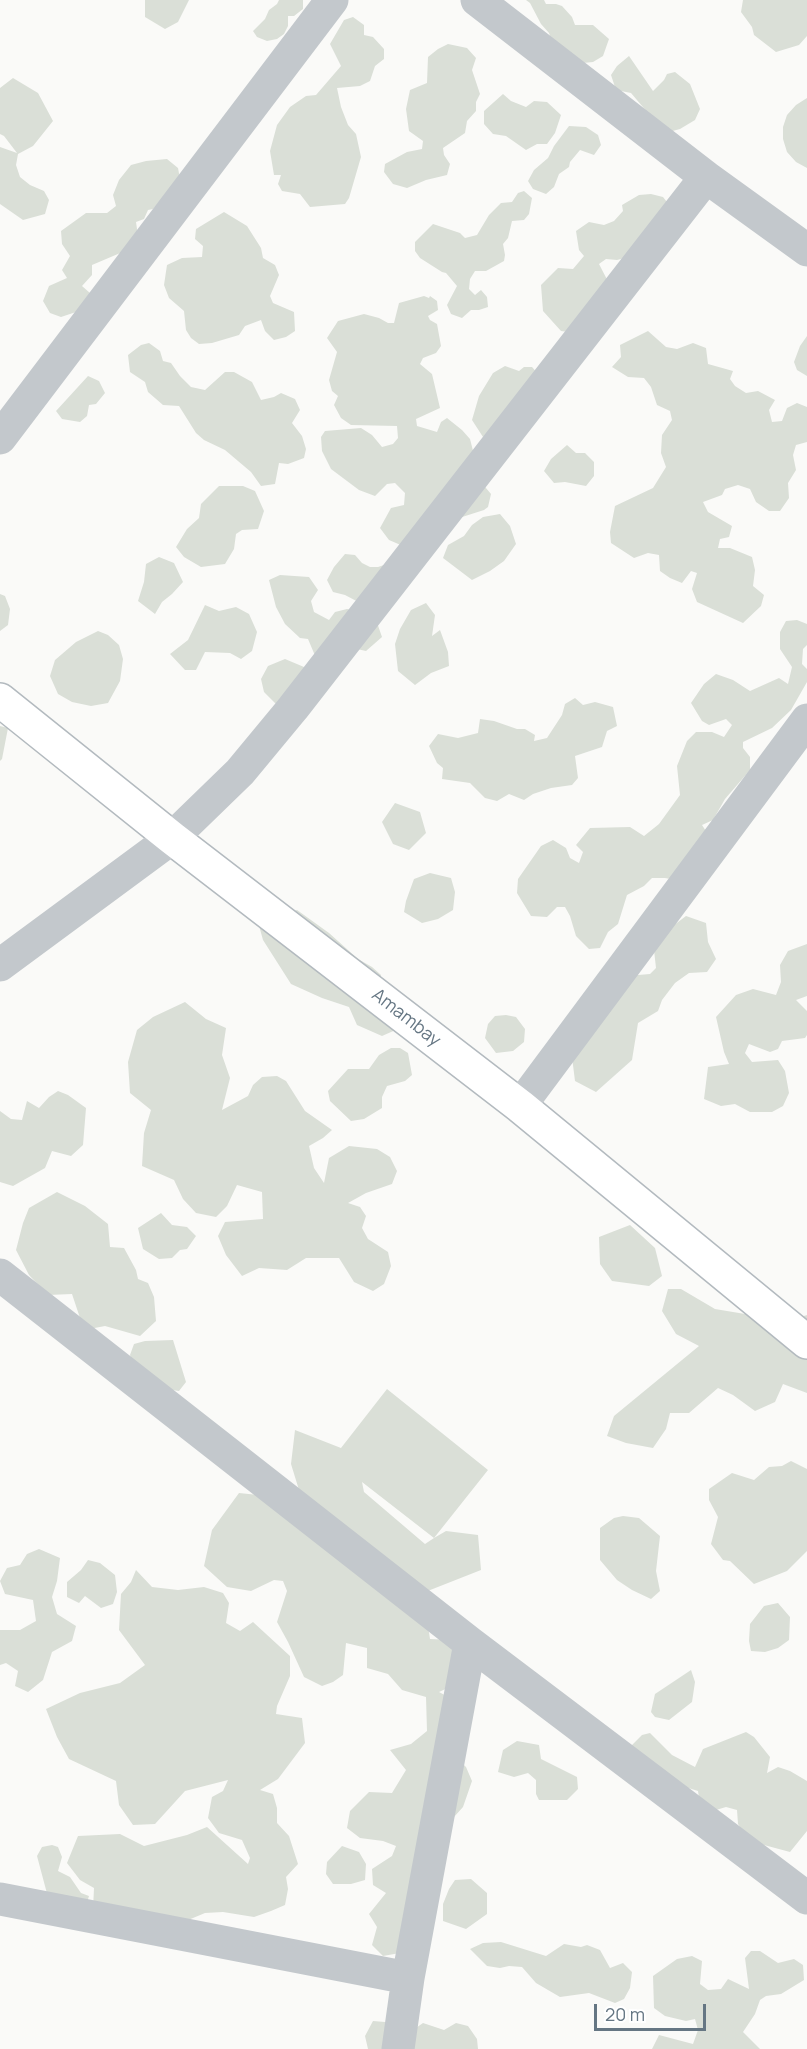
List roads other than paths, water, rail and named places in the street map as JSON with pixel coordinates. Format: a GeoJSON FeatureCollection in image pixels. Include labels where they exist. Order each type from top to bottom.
{"type":"FeatureCollection","features":[{"type":"Feature","properties":{"kind":"street"},"geometry":{"type":"LineString","coordinates":[[0,438],[332,0]]}},
{"type":"Feature","properties":{"kind":"street"},"geometry":{"type":"LineString","coordinates":[[477,0],[706,177],[807,250]]}},
{"type":"Feature","properties":{"kind":"street"},"geometry":{"type":"LineString","coordinates":[[0,965],[172,838],[240,772],[293,708],[706,177]]}},
{"type":"Feature","properties":{"kind":"street","name":"Amambay"},"geometry":{"type":"LineString","coordinates":[[0,700],[172,838],[520,1106],[807,1342]]}},
{"type":"Feature","properties":{"kind":"street"},"geometry":{"type":"LineString","coordinates":[[520,1106],[807,720]]}},
{"type":"Feature","properties":{"kind":"street"},"geometry":{"type":"LineString","coordinates":[[0,1275],[470,1643],[807,1898]]}},
{"type":"Feature","properties":{"kind":"street"},"geometry":{"type":"LineString","coordinates":[[398,2049],[408,1978],[470,1643]]}},
{"type":"Feature","properties":{"kind":"street"},"geometry":{"type":"LineString","coordinates":[[0,1899],[408,1978]]}}]}
